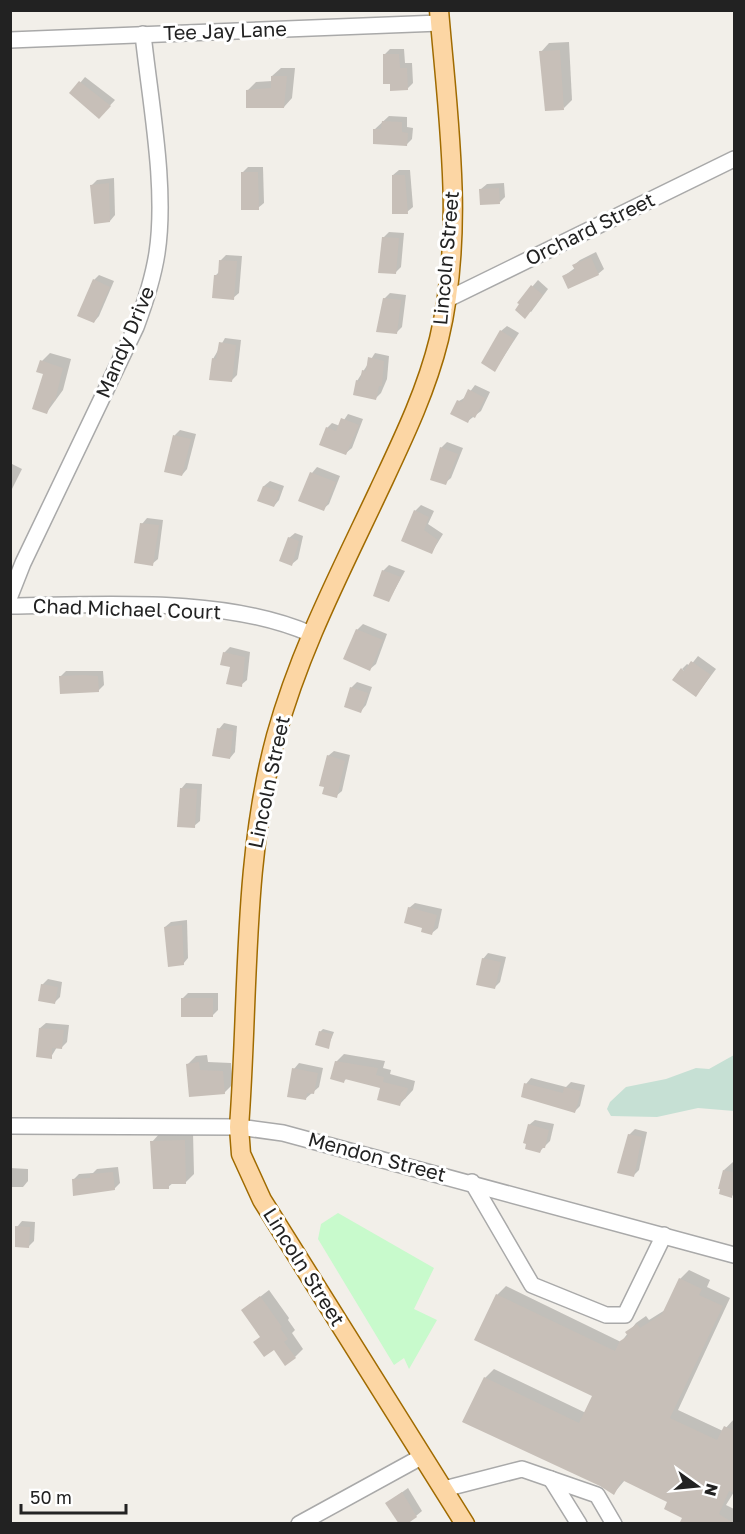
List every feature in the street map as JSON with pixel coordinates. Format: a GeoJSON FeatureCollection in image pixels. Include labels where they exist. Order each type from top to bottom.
{"type":"FeatureCollection","features":[{"type":"Feature","properties":{"kind":"main road","name":"Lincoln Street"},"geometry":{"type":"LineString","coordinates":[[440,17],[454,195],[446,300],[436,348],[411,422],[311,634],[277,735],[257,832],[239,1127],[241,1155],[262,1200],[465,1524]]}},
{"type":"Feature","properties":{"kind":"street","name":"Tee Jay Lane"},"geometry":{"type":"LineString","coordinates":[[10,40],[440,17]]}},
{"type":"Feature","properties":{"kind":"street","name":"Mandy Drive"},"geometry":{"type":"LineString","coordinates":[[10,596],[28,552],[136,327],[150,288],[157,250],[159,207],[143,34]]}},
{"type":"Feature","properties":{"kind":"street","name":"Orchard Street"},"geometry":{"type":"LineString","coordinates":[[446,300],[735,159]]}},
{"type":"Feature","properties":{"kind":"street","name":"Chad Michael Court"},"geometry":{"type":"LineString","coordinates":[[10,606],[141,605],[249,614],[287,623],[311,634]]}},
{"type":"Feature","properties":{"kind":"street","name":"Mendon Street"},"geometry":{"type":"LineString","coordinates":[[10,1126],[239,1127],[283,1132],[735,1255]]}},
{"type":"Feature","properties":{"kind":"street"},"geometry":{"type":"LineString","coordinates":[[472,1182],[532,1285],[606,1315],[625,1315],[664,1235]]}},
{"type":"Feature","properties":{"kind":"street"},"geometry":{"type":"LineString","coordinates":[[299,1524],[423,1455]]}},
{"type":"Feature","properties":{"kind":"street"},"geometry":{"type":"LineString","coordinates":[[444,1489],[522,1469],[597,1495],[614,1524]]}},
{"type":"Feature","properties":{"kind":"street"},"geometry":{"type":"LineString","coordinates":[[551,1479],[579,1524]]}},
{"type":"Feature","properties":{"kind":"green space"},"geometry":{"type":"Polygon","coordinates":[[[734,1055],[734,1111],[698,1108],[657,1117],[611,1116],[607,1109],[610,1102],[626,1087],[666,1079],[696,1068],[709,1069],[734,1055]]]}},
{"type":"Feature","properties":{"kind":"green space"},"geometry":{"type":"Polygon","coordinates":[[[338,1213],[434,1268],[414,1309],[437,1320],[409,1369],[404,1358],[394,1365],[318,1239],[321,1224],[338,1213]]]}},
{"type":"Feature","properties":{"kind":"building"},"geometry":{"type":"Polygon","coordinates":[[[560,50],[564,110],[545,111],[539,51],[560,50]]]}},
{"type":"Feature","properties":{"kind":"building"},"geometry":{"type":"Polygon","coordinates":[[[383,54],[399,54],[400,68],[407,68],[408,90],[390,91],[390,84],[383,84],[383,54]]]}},
{"type":"Feature","properties":{"kind":"building"},"geometry":{"type":"Polygon","coordinates":[[[271,76],[287,76],[284,108],[246,108],[246,90],[271,88],[271,76]]]}},
{"type":"Feature","properties":{"kind":"building"},"geometry":{"type":"Polygon","coordinates":[[[79,81],[111,106],[99,119],[69,93],[79,81]]]}},
{"type":"Feature","properties":{"kind":"building"},"geometry":{"type":"Polygon","coordinates":[[[382,121],[402,122],[402,132],[408,133],[407,146],[373,144],[373,129],[381,129],[382,121]]]}},
{"type":"Feature","properties":{"kind":"building"},"geometry":{"type":"Polygon","coordinates":[[[241,172],[258,172],[259,210],[241,210],[241,172]]]}},
{"type":"Feature","properties":{"kind":"building"},"geometry":{"type":"Polygon","coordinates":[[[392,175],[405,175],[408,214],[392,214],[392,175]]]}},
{"type":"Feature","properties":{"kind":"building"},"geometry":{"type":"Polygon","coordinates":[[[109,183],[110,222],[94,224],[90,185],[109,183]]]}},
{"type":"Feature","properties":{"kind":"building"},"geometry":{"type":"Polygon","coordinates":[[[499,188],[500,204],[480,205],[479,189],[499,188]]]}},
{"type":"Feature","properties":{"kind":"building"},"geometry":{"type":"Polygon","coordinates":[[[382,237],[399,238],[396,274],[378,273],[382,237]]]}},
{"type":"Feature","properties":{"kind":"building"},"geometry":{"type":"Polygon","coordinates":[[[591,257],[599,275],[568,289],[562,276],[575,270],[572,265],[591,257]]]}},
{"type":"Feature","properties":{"kind":"building"},"geometry":{"type":"Polygon","coordinates":[[[219,260],[237,261],[234,300],[212,298],[214,275],[218,275],[219,260]]]}},
{"type":"Feature","properties":{"kind":"building"},"geometry":{"type":"Polygon","coordinates":[[[93,279],[110,287],[94,323],[77,316],[93,279]]]}},
{"type":"Feature","properties":{"kind":"building"},"geometry":{"type":"Polygon","coordinates":[[[531,285],[543,295],[525,319],[515,310],[519,304],[517,303],[531,285]]]}},
{"type":"Feature","properties":{"kind":"building"},"geometry":{"type":"Polygon","coordinates":[[[383,298],[401,300],[397,334],[376,332],[383,298]]]}},
{"type":"Feature","properties":{"kind":"building"},"geometry":{"type":"Polygon","coordinates":[[[500,330],[514,339],[495,372],[481,363],[500,330]]]}},
{"type":"Feature","properties":{"kind":"building"},"geometry":{"type":"Polygon","coordinates":[[[219,342],[236,345],[232,382],[209,380],[212,358],[216,359],[219,342]]]}},
{"type":"Feature","properties":{"kind":"building"},"geometry":{"type":"Polygon","coordinates":[[[368,357],[384,361],[382,386],[379,386],[376,400],[353,395],[356,380],[360,381],[362,370],[366,371],[368,357]]]}},
{"type":"Feature","properties":{"kind":"building"},"geometry":{"type":"Polygon","coordinates":[[[40,360],[63,368],[55,401],[52,400],[47,414],[32,409],[43,374],[36,372],[40,360]]]}},
{"type":"Feature","properties":{"kind":"building"},"geometry":{"type":"Polygon","coordinates":[[[468,389],[485,398],[475,418],[471,416],[468,423],[450,414],[457,400],[462,402],[468,389]]]}},
{"type":"Feature","properties":{"kind":"building"},"geometry":{"type":"Polygon","coordinates":[[[341,418],[359,425],[346,455],[319,445],[326,427],[336,431],[341,418]]]}},
{"type":"Feature","properties":{"kind":"building"},"geometry":{"type":"Polygon","coordinates":[[[173,435],[191,439],[182,476],[164,472],[173,435]]]}},
{"type":"Feature","properties":{"kind":"building"},"geometry":{"type":"Polygon","coordinates":[[[440,447],[458,454],[446,485],[430,480],[440,447]]]}},
{"type":"Feature","properties":{"kind":"building"},"geometry":{"type":"Polygon","coordinates":[[[310,472],[336,482],[324,511],[298,501],[310,472]]]}},
{"type":"Feature","properties":{"kind":"building"},"geometry":{"type":"Polygon","coordinates":[[[263,486],[280,491],[274,507],[257,501],[263,486]]]}},
{"type":"Feature","properties":{"kind":"building"},"geometry":{"type":"Polygon","coordinates":[[[414,510],[429,517],[424,530],[438,540],[432,554],[401,541],[414,510]]]}},
{"type":"Feature","properties":{"kind":"building"},"geometry":{"type":"Polygon","coordinates":[[[140,523],[159,525],[153,566],[134,563],[140,523]]]}},
{"type":"Feature","properties":{"kind":"building"},"geometry":{"type":"Polygon","coordinates":[[[288,537],[299,541],[292,566],[279,561],[288,537]]]}},
{"type":"Feature","properties":{"kind":"building"},"geometry":{"type":"Polygon","coordinates":[[[382,570],[401,577],[389,602],[373,596],[382,570]]]}},
{"type":"Feature","properties":{"kind":"building"},"geometry":{"type":"Polygon","coordinates":[[[356,629],[383,640],[370,671],[343,659],[356,629]]]}},
{"type":"Feature","properties":{"kind":"building"},"geometry":{"type":"Polygon","coordinates":[[[223,652],[245,657],[242,687],[226,684],[230,667],[220,665],[223,652]]]}},
{"type":"Feature","properties":{"kind":"building"},"geometry":{"type":"Polygon","coordinates":[[[691,661],[711,675],[696,697],[672,680],[681,668],[684,671],[691,661]]]}},
{"type":"Feature","properties":{"kind":"building"},"geometry":{"type":"Polygon","coordinates":[[[59,676],[98,676],[99,692],[60,694],[59,676]]]}},
{"type":"Feature","properties":{"kind":"building"},"geometry":{"type":"Polygon","coordinates":[[[350,687],[368,693],[361,713],[344,707],[350,687]]]}},
{"type":"Feature","properties":{"kind":"building"},"geometry":{"type":"Polygon","coordinates":[[[217,728],[233,731],[230,759],[212,756],[217,728]]]}},
{"type":"Feature","properties":{"kind":"building"},"geometry":{"type":"Polygon","coordinates":[[[327,755],[345,761],[337,798],[322,794],[324,787],[319,786],[327,755]]]}},
{"type":"Feature","properties":{"kind":"building"},"geometry":{"type":"Polygon","coordinates":[[[180,788],[197,789],[195,828],[177,827],[180,788]]]}},
{"type":"Feature","properties":{"kind":"building"},"geometry":{"type":"Polygon","coordinates":[[[408,907],[437,915],[432,935],[421,932],[422,928],[404,923],[408,907]]]}},
{"type":"Feature","properties":{"kind":"building"},"geometry":{"type":"Polygon","coordinates":[[[182,925],[184,965],[168,967],[164,927],[182,925]]]}},
{"type":"Feature","properties":{"kind":"building"},"geometry":{"type":"Polygon","coordinates":[[[482,958],[501,962],[495,989],[476,985],[482,958]]]}},
{"type":"Feature","properties":{"kind":"building"},"geometry":{"type":"Polygon","coordinates":[[[41,984],[58,987],[55,1004],[38,1001],[41,984]]]}},
{"type":"Feature","properties":{"kind":"building"},"geometry":{"type":"Polygon","coordinates":[[[181,998],[213,998],[213,1017],[181,1017],[181,998]]]}},
{"type":"Feature","properties":{"kind":"building"},"geometry":{"type":"Polygon","coordinates":[[[39,1028],[64,1030],[62,1049],[52,1048],[52,1059],[36,1057],[39,1028]]]}},
{"type":"Feature","properties":{"kind":"building"},"geometry":{"type":"Polygon","coordinates":[[[319,1031],[332,1034],[329,1049],[315,1045],[319,1031]]]}},
{"type":"Feature","properties":{"kind":"building"},"geometry":{"type":"Polygon","coordinates":[[[335,1061],[378,1068],[376,1075],[384,1077],[383,1082],[408,1088],[405,1099],[402,1099],[400,1106],[377,1100],[380,1088],[345,1079],[344,1083],[330,1079],[335,1061]]]}},
{"type":"Feature","properties":{"kind":"building"},"geometry":{"type":"Polygon","coordinates":[[[199,1062],[200,1070],[223,1071],[225,1094],[189,1097],[186,1064],[199,1062]]]}},
{"type":"Feature","properties":{"kind":"building"},"geometry":{"type":"Polygon","coordinates":[[[292,1068],[318,1073],[314,1094],[307,1093],[306,1100],[287,1097],[292,1068]]]}},
{"type":"Feature","properties":{"kind":"building"},"geometry":{"type":"Polygon","coordinates":[[[524,1083],[563,1093],[564,1087],[581,1091],[575,1113],[521,1097],[524,1083]]]}},
{"type":"Feature","properties":{"kind":"building"},"geometry":{"type":"Polygon","coordinates":[[[528,1124],[549,1130],[545,1148],[542,1148],[540,1153],[525,1149],[526,1144],[523,1143],[528,1124]]]}},
{"type":"Feature","properties":{"kind":"building"},"geometry":{"type":"Polygon","coordinates":[[[628,1134],[642,1137],[634,1177],[617,1173],[628,1134]]]}},
{"type":"Feature","properties":{"kind":"building"},"geometry":{"type":"Polygon","coordinates":[[[185,1140],[186,1184],[169,1184],[169,1189],[153,1189],[150,1141],[185,1140]]]}},
{"type":"Feature","properties":{"kind":"building"},"geometry":{"type":"Polygon","coordinates":[[[723,1170],[735,1173],[732,1198],[719,1194],[720,1189],[718,1189],[723,1170]]]}},
{"type":"Feature","properties":{"kind":"building"},"geometry":{"type":"Polygon","coordinates":[[[113,1172],[115,1190],[73,1196],[72,1179],[90,1178],[90,1174],[113,1172]]]}},
{"type":"Feature","properties":{"kind":"building"},"geometry":{"type":"Polygon","coordinates":[[[15,1226],[30,1227],[29,1248],[15,1247],[15,1226]]]}},
{"type":"Feature","properties":{"kind":"building"},"geometry":{"type":"Polygon","coordinates":[[[679,1278],[702,1289],[699,1295],[723,1306],[670,1418],[717,1440],[724,1426],[735,1431],[735,1493],[729,1491],[719,1514],[735,1524],[679,1524],[682,1518],[664,1509],[667,1502],[622,1480],[614,1495],[600,1486],[462,1422],[484,1377],[579,1423],[592,1396],[474,1340],[496,1294],[615,1351],[620,1341],[628,1336],[625,1332],[637,1324],[640,1328],[662,1314],[679,1278]]]}},
{"type":"Feature","properties":{"kind":"building"},"geometry":{"type":"Polygon","coordinates":[[[260,1296],[282,1327],[280,1328],[288,1339],[284,1342],[296,1358],[285,1366],[274,1350],[264,1357],[253,1342],[260,1337],[241,1310],[260,1296]]]}},
{"type":"Feature","properties":{"kind":"building"},"geometry":{"type":"Polygon","coordinates":[[[402,1492],[417,1517],[407,1524],[399,1524],[385,1503],[402,1492]]]}}]}
